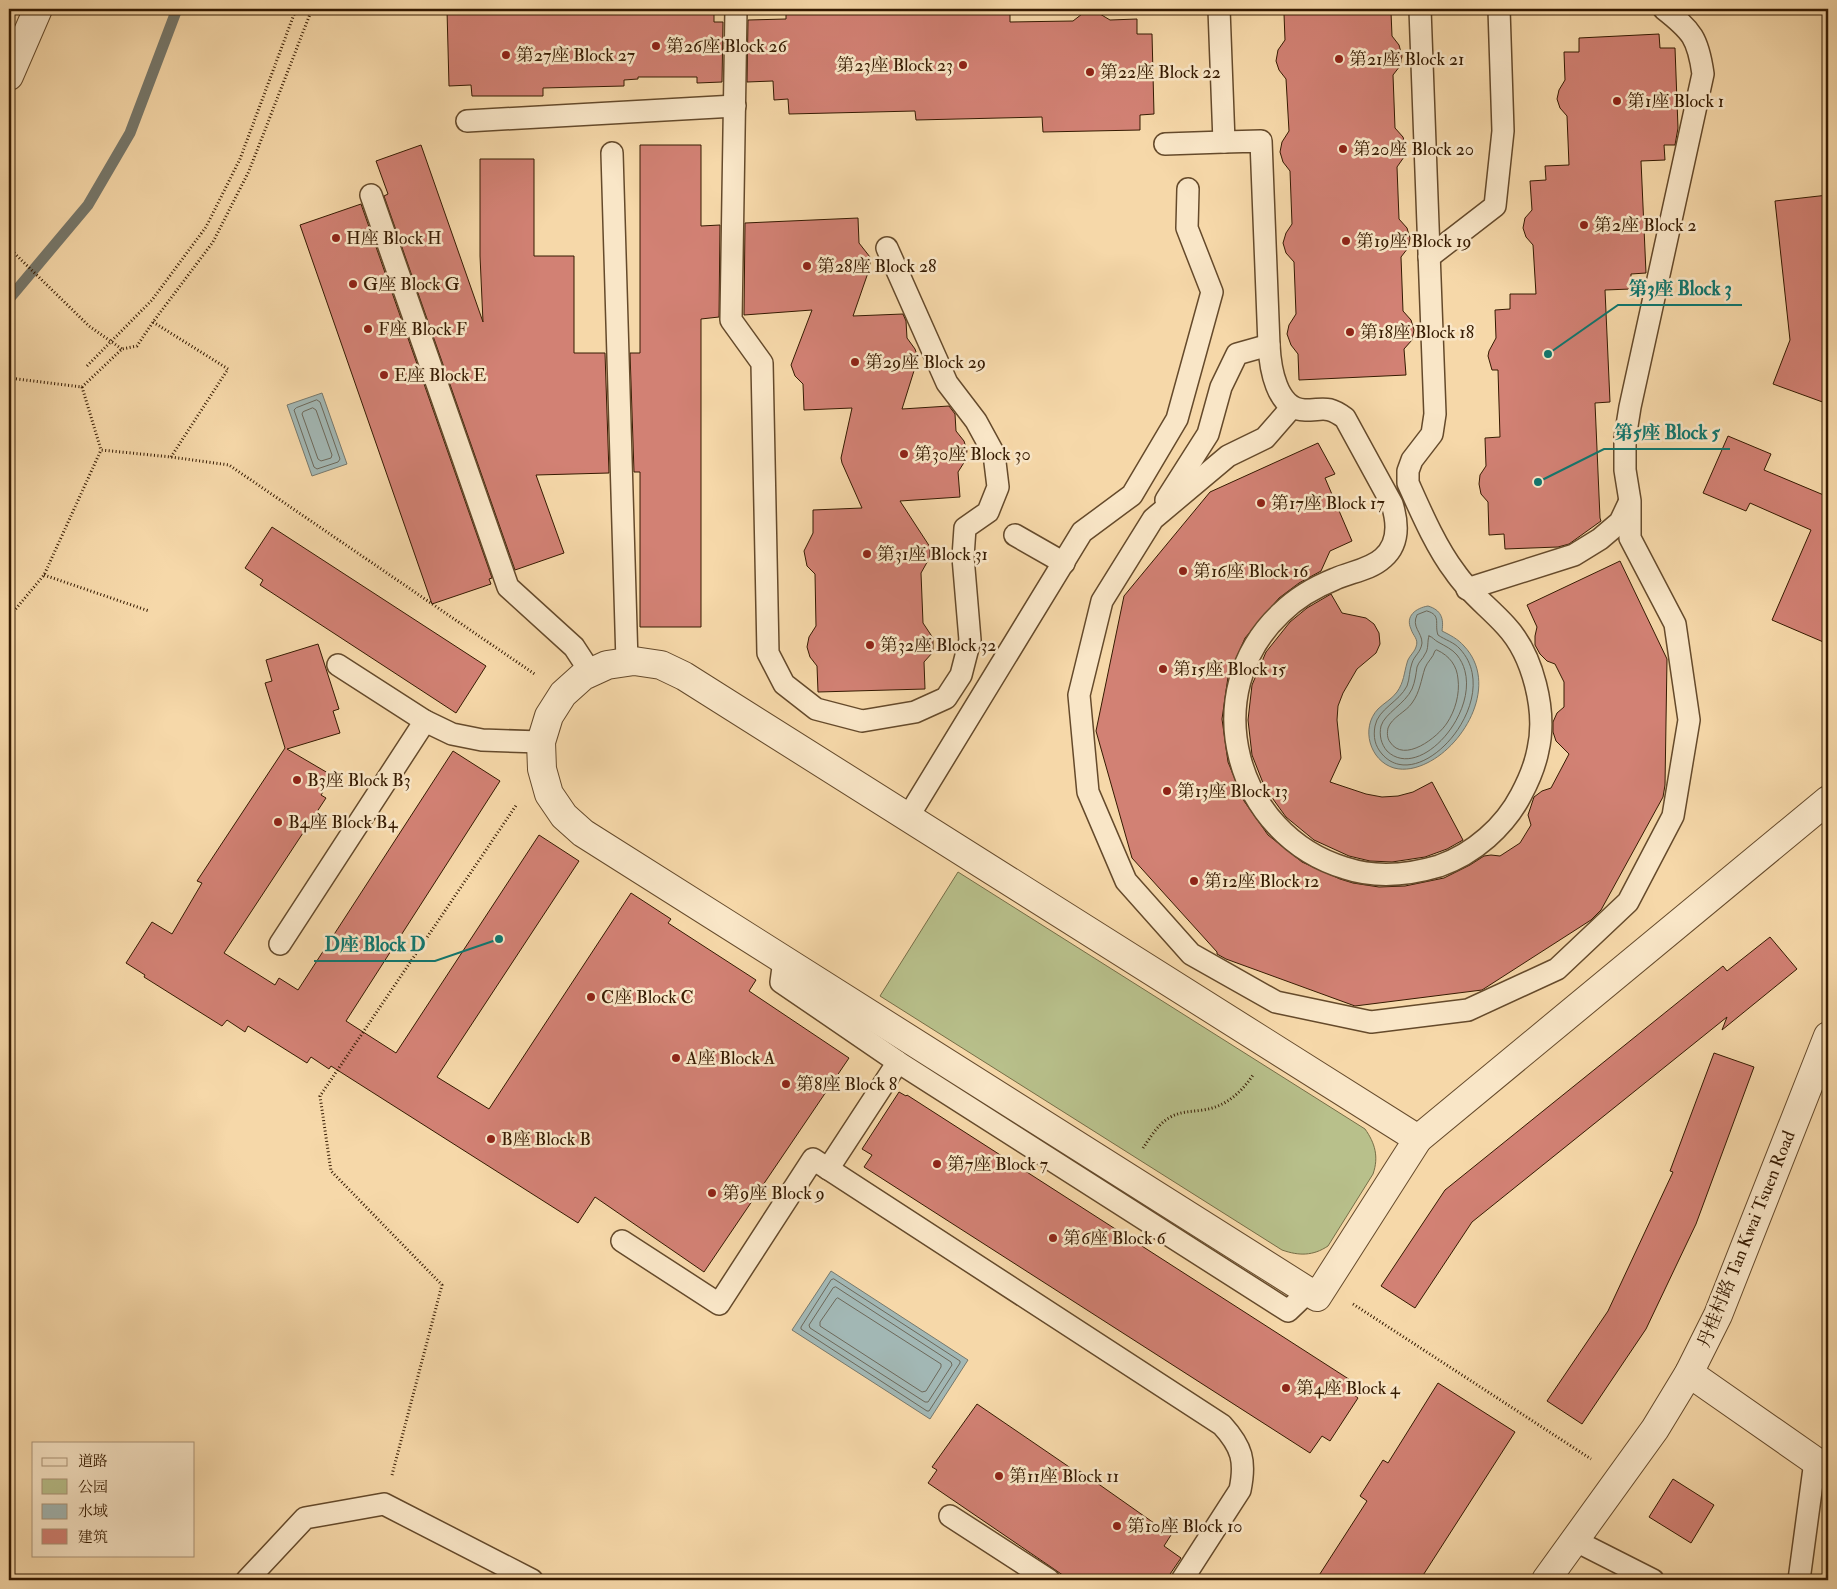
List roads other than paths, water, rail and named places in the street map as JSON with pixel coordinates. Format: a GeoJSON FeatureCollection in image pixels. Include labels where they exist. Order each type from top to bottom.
{"type":"FeatureCollection","features":[{"type":"Feature","properties":{"kind":"street"},"geometry":{"type":"LineString","coordinates":[[9,76],[38,9]]}},
{"type":"Feature","properties":{"kind":"street"},"geometry":{"type":"LineString","coordinates":[[1418,1139],[684,676],[661,665],[634,661],[607,665],[584,676],[563,694],[549,716],[541,742],[542,768],[546,785],[549,794],[564,816],[583,833],[1125,1176],[1316,1288],[1418,1139],[1827,803]]}},
{"type":"Feature","properties":{"kind":"street","name":"丹桂村路 Tan Kwai Tsuen Road"},"geometry":{"type":"LineString","coordinates":[[1546,1580],[1655,1429],[1689,1373],[1718,1315],[1828,1036]]}},
{"type":"Feature","properties":{"kind":"street"},"geometry":{"type":"LineString","coordinates":[[1689,1373],[1822,1465]]}},
{"type":"Feature","properties":{"kind":"lane"},"geometry":{"type":"LineString","coordinates":[[736,9],[731,320],[762,363],[768,653],[784,684],[816,709],[862,721],[914,712],[946,698],[961,675],[970,640],[963,557],[965,528],[988,512],[998,487],[994,454],[976,421],[948,383],[887,248]]}},
{"type":"Feature","properties":{"kind":"lane"},"geometry":{"type":"LineString","coordinates":[[1219,9],[1224,142]]}},
{"type":"Feature","properties":{"kind":"lane"},"geometry":{"type":"LineString","coordinates":[[1165,144],[1261,141],[1270,364],[1275,382],[1283,400],[1292,407],[1304,410],[1326,408],[1345,418],[1387,496],[1396,518],[1396,532],[1392,546],[1384,557],[1372,566],[1334,579],[1306,593],[1280,613],[1260,638],[1249,658],[1237,696],[1234,729],[1239,760],[1250,790],[1273,822],[1290,839],[1316,857],[1346,869],[1378,874],[1410,873],[1441,865],[1470,851],[1495,831],[1515,806],[1530,778],[1539,748],[1541,716],[1536,684],[1525,654],[1508,628],[1467,589],[1453,570],[1408,483],[1408,471],[1412,460],[1426,443],[1435,425],[1420,9]]}},
{"type":"Feature","properties":{"kind":"lane"},"geometry":{"type":"LineString","coordinates":[[1430,257],[1495,206],[1503,131],[1499,9]]}},
{"type":"Feature","properties":{"kind":"lane"},"geometry":{"type":"LineString","coordinates":[[1269,345],[1237,354],[1220,387],[1208,434],[1102,601],[1079,695],[1088,792],[1126,881],[1191,954],[1267,998],[1276,1002],[1371,1022],[1468,1010],[1557,969],[1628,902],[1673,816],[1689,720],[1675,624],[1630,538],[1630,501],[1625,470],[1625,438],[1630,406],[1702,74],[1700,52],[1690,33],[1685,26],[1664,9]]}},
{"type":"Feature","properties":{"kind":"lane"},"geometry":{"type":"LineString","coordinates":[[467,121],[735,106]]}},
{"type":"Feature","properties":{"kind":"lane"},"geometry":{"type":"LineString","coordinates":[[612,153],[627,662]]}},
{"type":"Feature","properties":{"kind":"lane"},"geometry":{"type":"LineString","coordinates":[[908,817],[1082,532],[1132,495],[1177,419],[1212,292],[1187,228],[1188,189]]}},
{"type":"Feature","properties":{"kind":"lane"},"geometry":{"type":"LineString","coordinates":[[371,195],[508,587],[574,647],[591,672]]}},
{"type":"Feature","properties":{"kind":"lane"},"geometry":{"type":"LineString","coordinates":[[1154,519],[1228,456],[1265,438],[1292,407]]}},
{"type":"Feature","properties":{"kind":"lane"},"geometry":{"type":"LineString","coordinates":[[1467,589],[1574,555],[1600,539],[1620,522],[1630,501]]}},
{"type":"Feature","properties":{"kind":"lane"},"geometry":{"type":"LineString","coordinates":[[1015,535],[1064,563]]}},
{"type":"Feature","properties":{"kind":"lane"},"geometry":{"type":"LineString","coordinates":[[338,665],[425,721],[452,734],[482,740],[541,742]]}},
{"type":"Feature","properties":{"kind":"lane"},"geometry":{"type":"LineString","coordinates":[[280,944],[425,721]]}},
{"type":"Feature","properties":{"kind":"lane"},"geometry":{"type":"LineString","coordinates":[[784,960],[781,982],[898,1062],[1288,1311],[1316,1288]]}},
{"type":"Feature","properties":{"kind":"lane"},"geometry":{"type":"LineString","coordinates":[[828,1169],[898,1062]]}},
{"type":"Feature","properties":{"kind":"lane"},"geometry":{"type":"LineString","coordinates":[[622,1241],[719,1304],[813,1159],[1222,1425],[1234,1438],[1242,1454],[1243,1473],[1240,1490],[1182,1580]]}},
{"type":"Feature","properties":{"kind":"lane"},"geometry":{"type":"LineString","coordinates":[[1800,1580],[1822,1465]]}},
{"type":"Feature","properties":{"kind":"lane"},"geometry":{"type":"LineString","coordinates":[[247,1580],[305,1518],[384,1504],[532,1580]]}},
{"type":"Feature","properties":{"kind":"lane"},"geometry":{"type":"LineString","coordinates":[[950,1516],[1049,1580]]}},
{"type":"Feature","properties":{"kind":"lane"},"geometry":{"type":"LineString","coordinates":[[1574,1540],[1654,1580]]}},
{"type":"Feature","properties":{"kind":"water"},"geometry":{"type":"Polygon","coordinates":[[[322,393],[347,464],[312,476],[287,405],[322,393]]]}},
{"type":"Feature","properties":{"kind":"water"},"geometry":{"type":"Polygon","coordinates":[[[1428,606],[1441,615],[1442,631],[1454,637],[1462,644],[1474,661],[1478,677],[1478,694],[1473,711],[1465,727],[1454,742],[1427,763],[1407,769],[1398,769],[1386,764],[1374,751],[1370,743],[1370,725],[1378,709],[1397,692],[1408,661],[1416,647],[1416,640],[1409,620],[1413,613],[1428,606]]]}},
{"type":"Feature","properties":{"kind":"water"},"geometry":{"type":"Polygon","coordinates":[[[831,1271],[968,1360],[930,1419],[792,1330],[831,1271]]]}},
{"type":"Feature","properties":{"kind":"waterway"},"geometry":{"type":"LineString","coordinates":[[9,299],[88,205],[130,133],[177,9]]}},
{"type":"Feature","properties":{"kind":"place","name":"第26座 Block 26"},"geometry":{"type":"Point","coordinates":[656,46]}},
{"type":"Feature","properties":{"kind":"place","name":"第27座 Block 27"},"geometry":{"type":"Point","coordinates":[506,55]}},
{"type":"Feature","properties":{"kind":"place","name":"第21座 Block 21"},"geometry":{"type":"Point","coordinates":[1339,59]}},
{"type":"Feature","properties":{"kind":"place","name":"第23座 Block 23"},"geometry":{"type":"Point","coordinates":[963,65]}},
{"type":"Feature","properties":{"kind":"place","name":"第22座 Block 22"},"geometry":{"type":"Point","coordinates":[1090,72]}},
{"type":"Feature","properties":{"kind":"place","name":"第1座 Block 1"},"geometry":{"type":"Point","coordinates":[1617,101]}},
{"type":"Feature","properties":{"kind":"place","name":"第20座 Block 20"},"geometry":{"type":"Point","coordinates":[1343,149]}},
{"type":"Feature","properties":{"kind":"place","name":"第2座 Block 2"},"geometry":{"type":"Point","coordinates":[1584,225]}},
{"type":"Feature","properties":{"kind":"place","name":"H座 Block H"},"geometry":{"type":"Point","coordinates":[336,238]}},
{"type":"Feature","properties":{"kind":"place","name":"第19座 Block 19"},"geometry":{"type":"Point","coordinates":[1346,241]}},
{"type":"Feature","properties":{"kind":"place","name":"第28座 Block 28"},"geometry":{"type":"Point","coordinates":[807,266]}},
{"type":"Feature","properties":{"kind":"place","name":"G座 Block G"},"geometry":{"type":"Point","coordinates":[353,284]}},
{"type":"Feature","properties":{"kind":"place","name":"F座 Block F"},"geometry":{"type":"Point","coordinates":[368,329]}},
{"type":"Feature","properties":{"kind":"place","name":"第18座 Block 18"},"geometry":{"type":"Point","coordinates":[1350,332]}},
{"type":"Feature","properties":{"kind":"place","name":"第3座 Block 3"},"geometry":{"type":"Point","coordinates":[1548,354]}},
{"type":"Feature","properties":{"kind":"place","name":"第29座 Block 29"},"geometry":{"type":"Point","coordinates":[855,362]}},
{"type":"Feature","properties":{"kind":"place","name":"E座 Block E"},"geometry":{"type":"Point","coordinates":[384,375]}},
{"type":"Feature","properties":{"kind":"place","name":"第30座 Block 30"},"geometry":{"type":"Point","coordinates":[904,454]}},
{"type":"Feature","properties":{"kind":"place","name":"第5座 Block 5"},"geometry":{"type":"Point","coordinates":[1538,482]}},
{"type":"Feature","properties":{"kind":"place","name":"第17座 Block 17"},"geometry":{"type":"Point","coordinates":[1261,503]}},
{"type":"Feature","properties":{"kind":"place","name":"第31座 Block 31"},"geometry":{"type":"Point","coordinates":[867,554]}},
{"type":"Feature","properties":{"kind":"place","name":"第16座 Block 16"},"geometry":{"type":"Point","coordinates":[1183,571]}},
{"type":"Feature","properties":{"kind":"place","name":"第32座 Block 32"},"geometry":{"type":"Point","coordinates":[870,645]}},
{"type":"Feature","properties":{"kind":"place","name":"第15座 Block 15"},"geometry":{"type":"Point","coordinates":[1163,669]}},
{"type":"Feature","properties":{"kind":"place","name":"B3座 Block B3"},"geometry":{"type":"Point","coordinates":[297,780]}},
{"type":"Feature","properties":{"kind":"place","name":"第13座 Block 13"},"geometry":{"type":"Point","coordinates":[1167,791]}},
{"type":"Feature","properties":{"kind":"place","name":"B4座 Block B4"},"geometry":{"type":"Point","coordinates":[278,822]}},
{"type":"Feature","properties":{"kind":"place","name":"第12座 Block 12"},"geometry":{"type":"Point","coordinates":[1194,881]}},
{"type":"Feature","properties":{"kind":"place","name":"D座 Block D"},"geometry":{"type":"Point","coordinates":[499,939]}},
{"type":"Feature","properties":{"kind":"place","name":"C座 Block C"},"geometry":{"type":"Point","coordinates":[591,997]}},
{"type":"Feature","properties":{"kind":"place","name":"A座 Block A"},"geometry":{"type":"Point","coordinates":[676,1058]}},
{"type":"Feature","properties":{"kind":"place","name":"第8座 Block 8"},"geometry":{"type":"Point","coordinates":[786,1084]}},
{"type":"Feature","properties":{"kind":"place","name":"B座 Block B"},"geometry":{"type":"Point","coordinates":[491,1139]}},
{"type":"Feature","properties":{"kind":"place","name":"第7座 Block 7"},"geometry":{"type":"Point","coordinates":[937,1164]}},
{"type":"Feature","properties":{"kind":"place","name":"第9座 Block 9"},"geometry":{"type":"Point","coordinates":[712,1193]}},
{"type":"Feature","properties":{"kind":"place","name":"第6座 Block 6"},"geometry":{"type":"Point","coordinates":[1053,1238]}},
{"type":"Feature","properties":{"kind":"place","name":"第4座 Block 4"},"geometry":{"type":"Point","coordinates":[1286,1388]}},
{"type":"Feature","properties":{"kind":"place","name":"第11座 Block 11"},"geometry":{"type":"Point","coordinates":[999,1476]}},
{"type":"Feature","properties":{"kind":"place","name":"第10座 Block 10"},"geometry":{"type":"Point","coordinates":[1117,1526]}}]}
